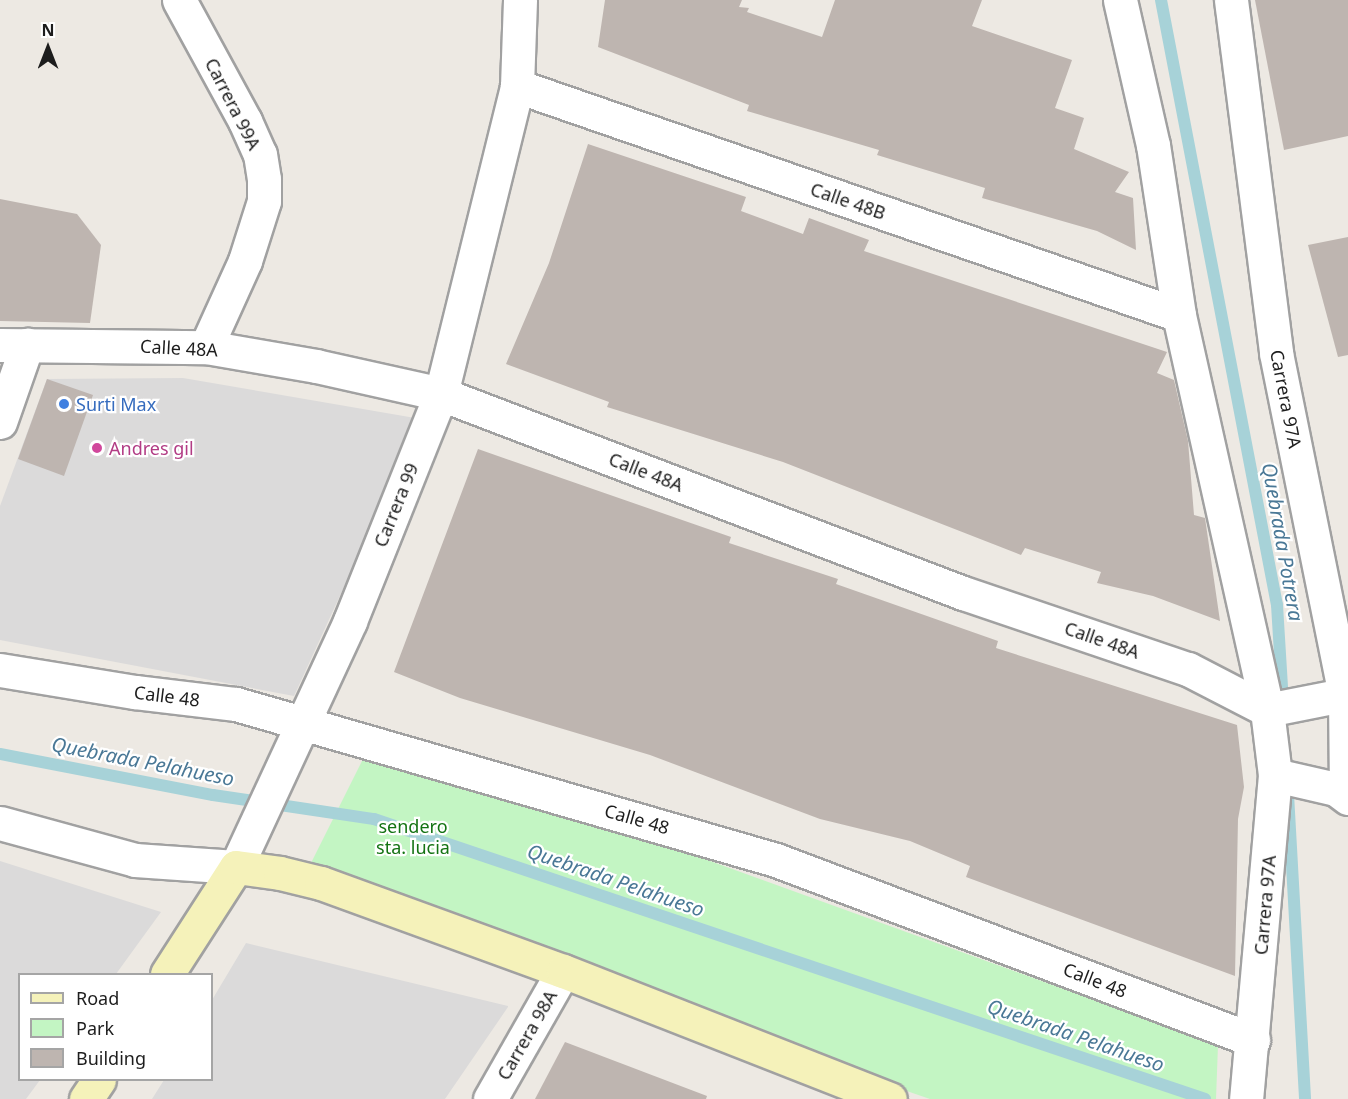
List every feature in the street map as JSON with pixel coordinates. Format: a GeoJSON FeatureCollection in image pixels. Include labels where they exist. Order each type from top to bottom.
{"type":"FeatureCollection","features":[{"type":"Feature","properties":{"kind":"street","name":"Carrera 99A"},"geometry":{"type":"LineString","coordinates":[[179,0],[245,121],[260,154],[264,179],[264,201],[245,261],[206,347]]}},
{"type":"Feature","properties":{"kind":"street","name":"Carrera 97A"},"geometry":{"type":"LineString","coordinates":[[1119,0],[1154,145],[1179,315],[1270,709],[1279,776],[1247,1088]]}},
{"type":"Feature","properties":{"kind":"street","name":"Carrera 97A"},"geometry":{"type":"LineString","coordinates":[[1231,0],[1276,353],[1343,696],[1344,794]]}},
{"type":"Feature","properties":{"kind":"street","name":"Carrera 99"},"geometry":{"type":"LineString","coordinates":[[168,973],[241,859],[350,621],[441,394],[517,86],[514,6]]}},
{"type":"Feature","properties":{"kind":"street","name":"Calle 48B"},"geometry":{"type":"LineString","coordinates":[[517,86],[1179,315]]}},
{"type":"Feature","properties":{"kind":"street","name":"Calle 48A"},"geometry":{"type":"LineString","coordinates":[[14,345],[206,347],[316,366],[441,394],[963,593],[1188,669],[1270,709]]}},
{"type":"Feature","properties":{"kind":"street"},"geometry":{"type":"LineString","coordinates":[[0,422],[14,345]]}},
{"type":"Feature","properties":{"kind":"street","name":"Calle 48"},"geometry":{"type":"LineString","coordinates":[[0,670],[135,692],[236,704],[299,733],[776,860],[1253,1040]]}},
{"type":"Feature","properties":{"kind":"street"},"geometry":{"type":"LineString","coordinates":[[1270,709],[1343,696]]}},
{"type":"Feature","properties":{"kind":"street"},"geometry":{"type":"LineString","coordinates":[[1279,776],[1344,794]]}},
{"type":"Feature","properties":{"kind":"street"},"geometry":{"type":"LineString","coordinates":[[0,823],[135,860],[241,859],[321,883],[563,971],[890,1099]]}},
{"type":"Feature","properties":{"kind":"street","name":"Carrera 98A"},"geometry":{"type":"LineString","coordinates":[[490,1099],[563,971]]}},
{"type":"Feature","properties":{"kind":"street"},"geometry":{"type":"LineString","coordinates":[[86,1099],[98,1081]]}},
{"type":"Feature","properties":{"kind":"shaded area"},"geometry":{"type":"Polygon","coordinates":[[[183,378],[421,419],[294,696],[0,640],[0,506],[47,379],[183,378]]]}},
{"type":"Feature","properties":{"kind":"shaded area"},"geometry":{"type":"Polygon","coordinates":[[[0,861],[161,912],[117,973],[18,973],[18,1081],[39,1081],[26,1099],[0,1099],[0,861]]]}},
{"type":"Feature","properties":{"kind":"shaded area"},"geometry":{"type":"Polygon","coordinates":[[[246,943],[508,1007],[445,1099],[152,1099],[163,1081],[213,1081],[213,998],[246,943]]]}},
{"type":"Feature","properties":{"kind":"green space","name":"sendero sta. lucia"},"geometry":{"type":"Polygon","coordinates":[[[373,739],[1218,1045],[1216,1099],[930,1099],[301,883],[373,739]]]}},
{"type":"Feature","properties":{"kind":"building"},"geometry":{"type":"Polygon","coordinates":[[[605,0],[742,0],[739,7],[749,8],[747,12],[822,37],[835,0],[982,0],[972,26],[1072,60],[1055,108],[1084,118],[1074,149],[1129,172],[1115,192],[1133,198],[1136,250],[1097,231],[982,198],[985,188],[877,155],[879,150],[747,111],[749,105],[598,47],[605,0]]]}},
{"type":"Feature","properties":{"kind":"building"},"geometry":{"type":"Polygon","coordinates":[[[1255,0],[1348,0],[1348,136],[1284,150],[1255,0]]]}},
{"type":"Feature","properties":{"kind":"building"},"geometry":{"type":"Polygon","coordinates":[[[588,144],[746,197],[741,211],[803,234],[809,218],[869,240],[864,251],[1167,352],[1157,373],[1174,380],[1188,441],[1194,515],[1205,518],[1220,621],[1153,596],[1097,583],[1101,572],[1025,548],[1021,555],[783,462],[607,407],[609,402],[506,364],[549,263],[588,144]]]}},
{"type":"Feature","properties":{"kind":"building"},"geometry":{"type":"Polygon","coordinates":[[[0,199],[77,214],[101,245],[90,323],[0,321],[0,199]]]}},
{"type":"Feature","properties":{"kind":"building"},"geometry":{"type":"Polygon","coordinates":[[[1348,237],[1348,355],[1338,357],[1308,245],[1348,237]]]}},
{"type":"Feature","properties":{"kind":"building"},"geometry":{"type":"Polygon","coordinates":[[[47,379],[93,395],[64,476],[18,459],[47,379]]]}},
{"type":"Feature","properties":{"kind":"building"},"geometry":{"type":"Polygon","coordinates":[[[478,449],[731,537],[729,543],[838,579],[836,584],[998,641],[996,648],[1237,725],[1244,787],[1238,819],[1235,976],[966,877],[970,866],[910,841],[820,819],[650,755],[460,698],[394,672],[478,449]]]}},
{"type":"Feature","properties":{"kind":"building"},"geometry":{"type":"Polygon","coordinates":[[[565,1042],[707,1096],[706,1099],[535,1099],[565,1042]]]}},
{"type":"Feature","properties":{"kind":"waterway","name":"Quebrada Potrera"},"geometry":{"type":"LineString","coordinates":[[1161,0],[1277,605],[1283,704]]}},
{"type":"Feature","properties":{"kind":"waterway","name":"Quebrada Pelahueso"},"geometry":{"type":"LineString","coordinates":[[0,754],[213,795],[374,819],[1205,1099]]}},
{"type":"Feature","properties":{"kind":"waterway","name":"Quebrada Potrera"},"geometry":{"type":"LineString","coordinates":[[1288,794],[1305,1099]]}},
{"type":"Feature","properties":{"kind":"place","name":"Surti Max"},"geometry":{"type":"Point","coordinates":[64,404]}},
{"type":"Feature","properties":{"kind":"place","name":"Andres gil"},"geometry":{"type":"Point","coordinates":[97,448]}}]}
